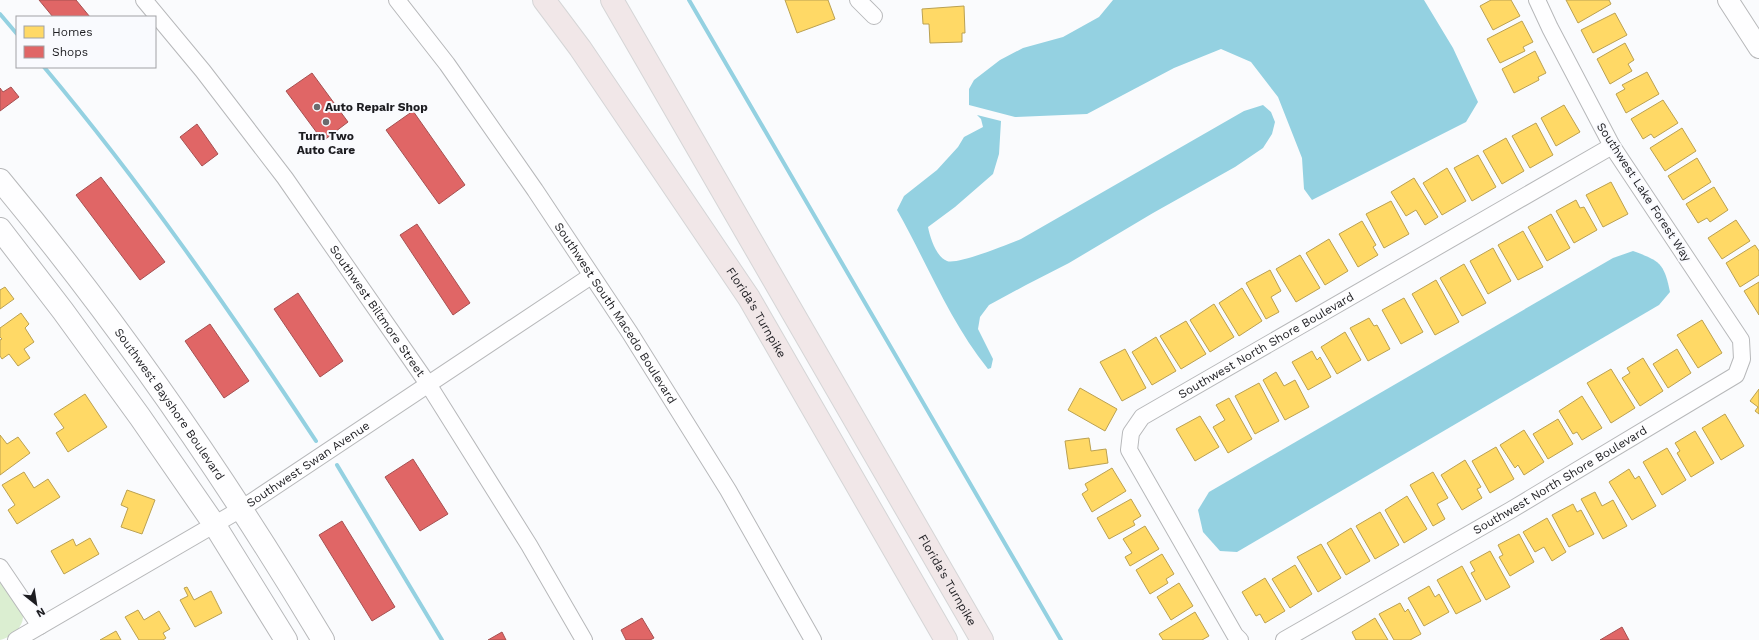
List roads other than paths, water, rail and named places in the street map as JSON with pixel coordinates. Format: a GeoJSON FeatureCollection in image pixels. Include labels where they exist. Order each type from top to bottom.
{"type":"FeatureCollection","features":[{"type":"Feature","properties":{"kind":"highway","name":"Florida's Turnpike"},"geometry":{"type":"LineString","coordinates":[[544,0],[580,48],[749,298],[946,640]]}},
{"type":"Feature","properties":{"kind":"highway","name":"Florida's Turnpike"},"geometry":{"type":"LineString","coordinates":[[612,0],[982,640]]}},
{"type":"Feature","properties":{"kind":"main road","name":"Southwest Bayshore Boulevard"},"geometry":{"type":"LineString","coordinates":[[4,192],[89,292],[168,402],[240,508],[323,640]]}},
{"type":"Feature","properties":{"kind":"main road"},"geometry":{"type":"LineString","coordinates":[[118,332],[100,324],[28,230],[16,224],[7,226],[1,230],[63,311],[214,524],[286,640]]}},
{"type":"Feature","properties":{"kind":"street","name":"Southwest Biltmore Street"},"geometry":{"type":"LineString","coordinates":[[144,0],[203,71],[285,178],[428,384],[530,545],[584,640]]}},
{"type":"Feature","properties":{"kind":"street","name":"Southwest South Macedo Boulevard"},"geometry":{"type":"LineString","coordinates":[[397,0],[447,64],[535,190],[630,333],[728,490],[813,640]]}},
{"type":"Feature","properties":{"kind":"street"},"geometry":{"type":"LineString","coordinates":[[858,0],[874,16]]}},
{"type":"Feature","properties":{"kind":"street","name":"Southwest Lake Forest Way"},"geometry":{"type":"LineString","coordinates":[[1537,0],[1554,36],[1612,146],[1741,340],[1742,359]]}},
{"type":"Feature","properties":{"kind":"street"},"geometry":{"type":"LineString","coordinates":[[1728,0],[1759,48]]}},
{"type":"Feature","properties":{"kind":"street","name":"Southwest North Shore Boulevard"},"geometry":{"type":"LineString","coordinates":[[1240,640],[1231,628],[1129,450],[1131,433],[1142,418],[1612,146]]}},
{"type":"Feature","properties":{"kind":"street","name":"Southwest Swan Avenue"},"geometry":{"type":"LineString","coordinates":[[16,640],[240,508],[591,276]]}},
{"type":"Feature","properties":{"kind":"street","name":"Southwest North Shore Boulevard"},"geometry":{"type":"LineString","coordinates":[[1284,640],[1511,510],[1736,375],[1742,359]]}},
{"type":"Feature","properties":{"kind":"street"},"geometry":{"type":"LineString","coordinates":[[0,567],[40,626]]}},
{"type":"Feature","properties":{"kind":"water"},"geometry":{"type":"Polygon","coordinates":[[[1113,0],[1424,0],[1453,48],[1478,102],[1466,122],[1312,200],[1304,189],[1302,158],[1278,97],[1251,62],[1221,49],[1174,68],[1087,114],[1015,117],[969,105],[969,89],[974,80],[1000,60],[1023,48],[1063,37],[1099,17],[1113,0]]]}},
{"type":"Feature","properties":{"kind":"water"},"geometry":{"type":"Polygon","coordinates":[[[1263,105],[1271,112],[1275,122],[1272,134],[1263,148],[1235,167],[1153,213],[1069,263],[989,305],[980,317],[978,329],[993,359],[991,368],[988,369],[974,351],[950,312],[897,210],[904,196],[937,170],[958,147],[964,137],[983,127],[981,119],[977,115],[1001,121],[999,154],[993,174],[955,207],[928,227],[937,251],[943,259],[947,261],[961,260],[972,257],[1021,239],[1244,111],[1263,105]]]}},
{"type":"Feature","properties":{"kind":"water"},"geometry":{"type":"Polygon","coordinates":[[[1633,251],[1655,261],[1663,269],[1670,292],[1659,305],[1237,552],[1220,551],[1203,532],[1198,510],[1209,492],[1613,258],[1633,251]]]}},
{"type":"Feature","properties":{"kind":"waterway"},"geometry":{"type":"LineString","coordinates":[[689,0],[1061,640]]}},
{"type":"Feature","properties":{"kind":"waterway"},"geometry":{"type":"LineString","coordinates":[[0,14],[16,33]]}},
{"type":"Feature","properties":{"kind":"waterway"},"geometry":{"type":"LineString","coordinates":[[45,68],[81,112],[151,203],[219,297],[316,441]]}},
{"type":"Feature","properties":{"kind":"waterway"},"geometry":{"type":"LineString","coordinates":[[337,465],[442,640]]}},
{"type":"Feature","properties":{"kind":"place","name":"Auto Repair Shop"},"geometry":{"type":"Point","coordinates":[317,107]}},
{"type":"Feature","properties":{"kind":"place","name":"Turn Two Auto Care"},"geometry":{"type":"Point","coordinates":[326,122]}}]}
